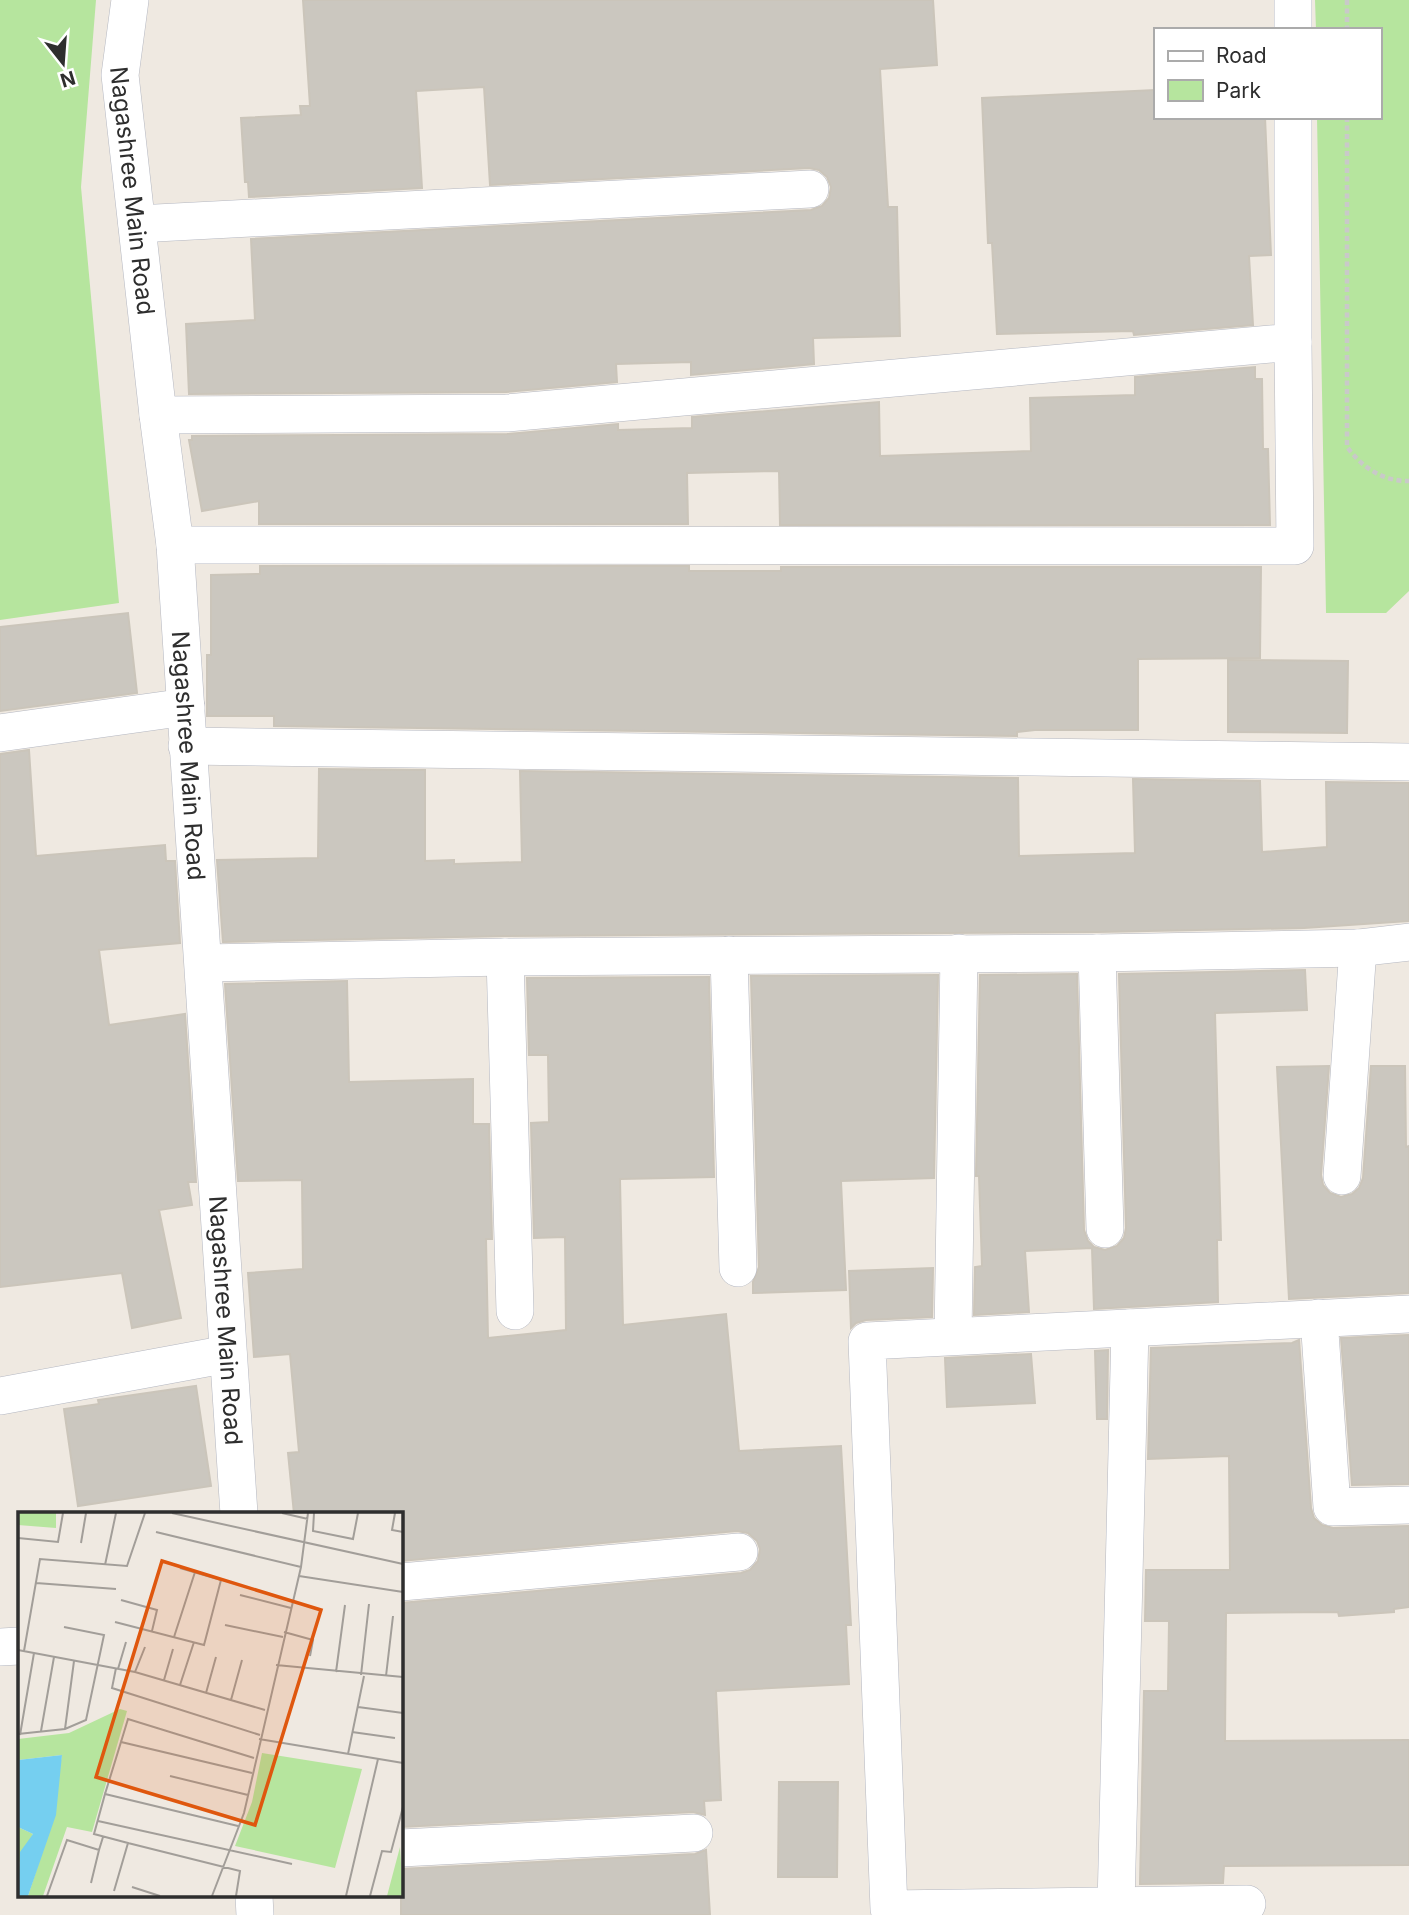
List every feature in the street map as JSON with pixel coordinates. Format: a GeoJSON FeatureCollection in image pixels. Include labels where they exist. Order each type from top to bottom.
{"type":"FeatureCollection","features":[{"type":"Feature","properties":{"kind":"street","name":"Nagashree Main Road"},"geometry":{"type":"LineString","coordinates":[[130,0],[120,75],[158,415],[176,545],[239,1512]]}},
{"type":"Feature","properties":{"kind":"street"},"geometry":{"type":"LineString","coordinates":[[1293,0],[1293,28]]}},
{"type":"Feature","properties":{"kind":"street"},"geometry":{"type":"LineString","coordinates":[[176,545],[1295,547],[1293,119]]}},
{"type":"Feature","properties":{"kind":"street"},"geometry":{"type":"LineString","coordinates":[[137,224],[810,189]]}},
{"type":"Feature","properties":{"kind":"street"},"geometry":{"type":"LineString","coordinates":[[158,415],[507,413],[1293,342]]}},
{"type":"Feature","properties":{"kind":"street"},"geometry":{"type":"LineString","coordinates":[[0,733],[186,707]]}},
{"type":"Feature","properties":{"kind":"street"},"geometry":{"type":"LineString","coordinates":[[187,746],[1409,762]]}},
{"type":"Feature","properties":{"kind":"street"},"geometry":{"type":"LineString","coordinates":[[204,963],[505,957],[1097,953],[1358,948],[1409,942]]}},
{"type":"Feature","properties":{"kind":"street"},"geometry":{"type":"LineString","coordinates":[[1342,1176],[1358,948]]}},
{"type":"Feature","properties":{"kind":"street"},"geometry":{"type":"LineString","coordinates":[[953,1336],[959,953]]}},
{"type":"Feature","properties":{"kind":"street"},"geometry":{"type":"LineString","coordinates":[[1097,953],[1105,1229]]}},
{"type":"Feature","properties":{"kind":"street"},"geometry":{"type":"LineString","coordinates":[[729,955],[738,1268]]}},
{"type":"Feature","properties":{"kind":"street"},"geometry":{"type":"LineString","coordinates":[[505,957],[515,1311]]}},
{"type":"Feature","properties":{"kind":"street"},"geometry":{"type":"LineString","coordinates":[[1247,1904],[889,1909],[867,1341],[1409,1314]]}},
{"type":"Feature","properties":{"kind":"street"},"geometry":{"type":"LineString","coordinates":[[1319,1318],[1332,1507],[1409,1505]]}},
{"type":"Feature","properties":{"kind":"street"},"geometry":{"type":"LineString","coordinates":[[1116,1906],[1130,1328]]}},
{"type":"Feature","properties":{"kind":"street"},"geometry":{"type":"LineString","coordinates":[[0,1396],[228,1354]]}},
{"type":"Feature","properties":{"kind":"street"},"geometry":{"type":"LineString","coordinates":[[402,1582],[739,1552]]}},
{"type":"Feature","properties":{"kind":"street"},"geometry":{"type":"LineString","coordinates":[[0,1647],[18,1646]]}},
{"type":"Feature","properties":{"kind":"street"},"geometry":{"type":"LineString","coordinates":[[402,1848],[694,1833]]}},
{"type":"Feature","properties":{"kind":"path"},"geometry":{"type":"LineString","coordinates":[[1347,0],[1347,28]]}},
{"type":"Feature","properties":{"kind":"path"},"geometry":{"type":"LineString","coordinates":[[1347,119],[1347,447],[1371,472],[1388,479],[1409,481]]}},
{"type":"Feature","properties":{"kind":"green space"},"geometry":{"type":"Polygon","coordinates":[[[0,0],[96,0],[81,187],[119,603],[0,620],[0,0]]]}},
{"type":"Feature","properties":{"kind":"green space"},"geometry":{"type":"Polygon","coordinates":[[[1315,0],[1409,0],[1409,591],[1386,613],[1326,613],[1317,119],[1381,119],[1381,28],[1316,28],[1315,0]]]}},
{"type":"Feature","properties":{"kind":"building"},"geometry":{"type":"Polygon","coordinates":[[[303,0],[933,0],[937,65],[880,69],[888,207],[897,207],[900,336],[813,338],[814,364],[691,375],[691,362],[616,364],[617,382],[506,392],[189,394],[186,324],[255,320],[251,239],[811,210],[822,206],[829,198],[831,187],[827,177],[819,170],[809,168],[490,185],[484,87],[416,91],[422,188],[249,197],[248,182],[245,182],[241,118],[301,115],[300,106],[310,106],[303,0]]]}},
{"type":"Feature","properties":{"kind":"building"},"geometry":{"type":"Polygon","coordinates":[[[1154,90],[1154,119],[1265,119],[1271,255],[1249,256],[1253,325],[1134,335],[1133,331],[997,334],[992,243],[988,243],[982,98],[1154,90]]]}},
{"type":"Feature","properties":{"kind":"building"},"geometry":{"type":"Polygon","coordinates":[[[1255,367],[1255,379],[1262,379],[1263,449],[1268,449],[1270,525],[780,525],[779,471],[687,473],[688,524],[259,524],[259,501],[202,511],[189,440],[192,440],[192,436],[507,434],[618,424],[618,430],[692,428],[692,417],[879,402],[880,456],[1031,451],[1030,398],[1135,395],[1135,377],[1255,367]]]}},
{"type":"Feature","properties":{"kind":"building"},"geometry":{"type":"Polygon","coordinates":[[[260,566],[689,566],[689,571],[781,571],[781,567],[1261,567],[1260,658],[1138,659],[1138,730],[1035,730],[1017,732],[1017,736],[274,726],[274,716],[207,716],[207,655],[211,655],[211,575],[260,574],[260,566]]]}},
{"type":"Feature","properties":{"kind":"building"},"geometry":{"type":"Polygon","coordinates":[[[128,613],[137,693],[0,711],[0,627],[128,613]]]}},
{"type":"Feature","properties":{"kind":"building"},"geometry":{"type":"Polygon","coordinates":[[[1228,660],[1348,661],[1347,733],[1228,732],[1228,660]]]}},
{"type":"Feature","properties":{"kind":"building"},"geometry":{"type":"Polygon","coordinates":[[[29,750],[36,856],[165,845],[166,861],[175,861],[180,943],[99,950],[109,1025],[185,1014],[196,1182],[188,1182],[192,1205],[159,1210],[181,1318],[132,1328],[122,1273],[0,1287],[0,754],[29,750]]]}},
{"type":"Feature","properties":{"kind":"building"},"geometry":{"type":"Polygon","coordinates":[[[319,769],[425,770],[425,861],[454,860],[454,864],[522,862],[520,771],[1018,778],[1019,856],[1135,853],[1133,779],[1260,781],[1262,852],[1327,847],[1326,782],[1409,783],[1409,921],[1304,928],[1097,932],[505,936],[223,942],[217,860],[318,858],[319,769]]]}},
{"type":"Feature","properties":{"kind":"building"},"geometry":{"type":"Polygon","coordinates":[[[1305,970],[1307,1010],[1215,1013],[1221,1240],[1217,1240],[1218,1302],[1094,1309],[1092,1248],[1025,1251],[1029,1312],[974,1315],[975,1267],[982,1266],[979,1176],[976,1176],[980,975],[1077,974],[1084,1230],[1088,1241],[1094,1247],[1105,1250],[1117,1246],[1124,1238],[1126,1228],[1119,974],[1305,970]]]}},
{"type":"Feature","properties":{"kind":"building"},"geometry":{"type":"Polygon","coordinates":[[[938,975],[934,1178],[841,1181],[846,1290],[753,1293],[753,1282],[759,1267],[751,976],[938,975]]]}},
{"type":"Feature","properties":{"kind":"building"},"geometry":{"type":"Polygon","coordinates":[[[709,977],[714,1177],[620,1179],[623,1325],[726,1314],[739,1451],[841,1446],[851,1625],[846,1625],[849,1684],[716,1691],[721,1800],[704,1801],[705,1815],[693,1812],[402,1827],[402,1603],[741,1573],[750,1570],[758,1561],[760,1549],[757,1541],[748,1533],[737,1531],[402,1561],[402,1512],[294,1512],[288,1453],[299,1452],[290,1354],[254,1357],[248,1273],[303,1269],[302,1180],[238,1181],[225,984],[347,981],[349,1082],[473,1079],[473,1124],[489,1124],[492,1239],[486,1239],[488,1338],[566,1330],[565,1237],[534,1238],[531,1123],[549,1122],[548,1055],[529,1055],[527,978],[709,977]]]}},
{"type":"Feature","properties":{"kind":"building"},"geometry":{"type":"Polygon","coordinates":[[[1329,1066],[1321,1175],[1323,1185],[1330,1193],[1341,1197],[1352,1194],[1359,1188],[1363,1178],[1371,1066],[1405,1066],[1406,1147],[1409,1146],[1409,1293],[1289,1299],[1277,1067],[1329,1066]]]}},
{"type":"Feature","properties":{"kind":"building"},"geometry":{"type":"Polygon","coordinates":[[[933,1268],[932,1317],[866,1320],[851,1328],[849,1271],[933,1268]]]}},
{"type":"Feature","properties":{"kind":"building"},"geometry":{"type":"Polygon","coordinates":[[[1409,1335],[1409,1484],[1352,1485],[1341,1338],[1409,1335]]]}},
{"type":"Feature","properties":{"kind":"building"},"geometry":{"type":"Polygon","coordinates":[[[1299,1340],[1311,1508],[1314,1518],[1322,1525],[1333,1528],[1409,1526],[1409,1607],[1394,1609],[1394,1612],[1339,1616],[1338,1612],[1226,1613],[1225,1741],[1409,1740],[1409,1865],[1224,1866],[1223,1883],[1140,1884],[1144,1691],[1168,1691],[1169,1621],[1145,1621],[1146,1570],[1230,1570],[1229,1456],[1148,1459],[1151,1348],[1292,1343],[1299,1340]]]}},
{"type":"Feature","properties":{"kind":"building"},"geometry":{"type":"Polygon","coordinates":[[[1108,1350],[1107,1419],[1097,1419],[1095,1351],[1108,1350]]]}},
{"type":"Feature","properties":{"kind":"building"},"geometry":{"type":"Polygon","coordinates":[[[1031,1354],[1035,1403],[947,1407],[945,1358],[1031,1354]]]}},
{"type":"Feature","properties":{"kind":"building"},"geometry":{"type":"Polygon","coordinates":[[[196,1386],[211,1486],[78,1506],[64,1409],[99,1404],[98,1400],[196,1386]]]}},
{"type":"Feature","properties":{"kind":"building"},"geometry":{"type":"Polygon","coordinates":[[[779,1782],[838,1782],[837,1877],[778,1877],[779,1782]]]}},
{"type":"Feature","properties":{"kind":"building"},"geometry":{"type":"Polygon","coordinates":[[[706,1850],[710,1915],[401,1915],[402,1869],[695,1854],[706,1850]]]}}]}
